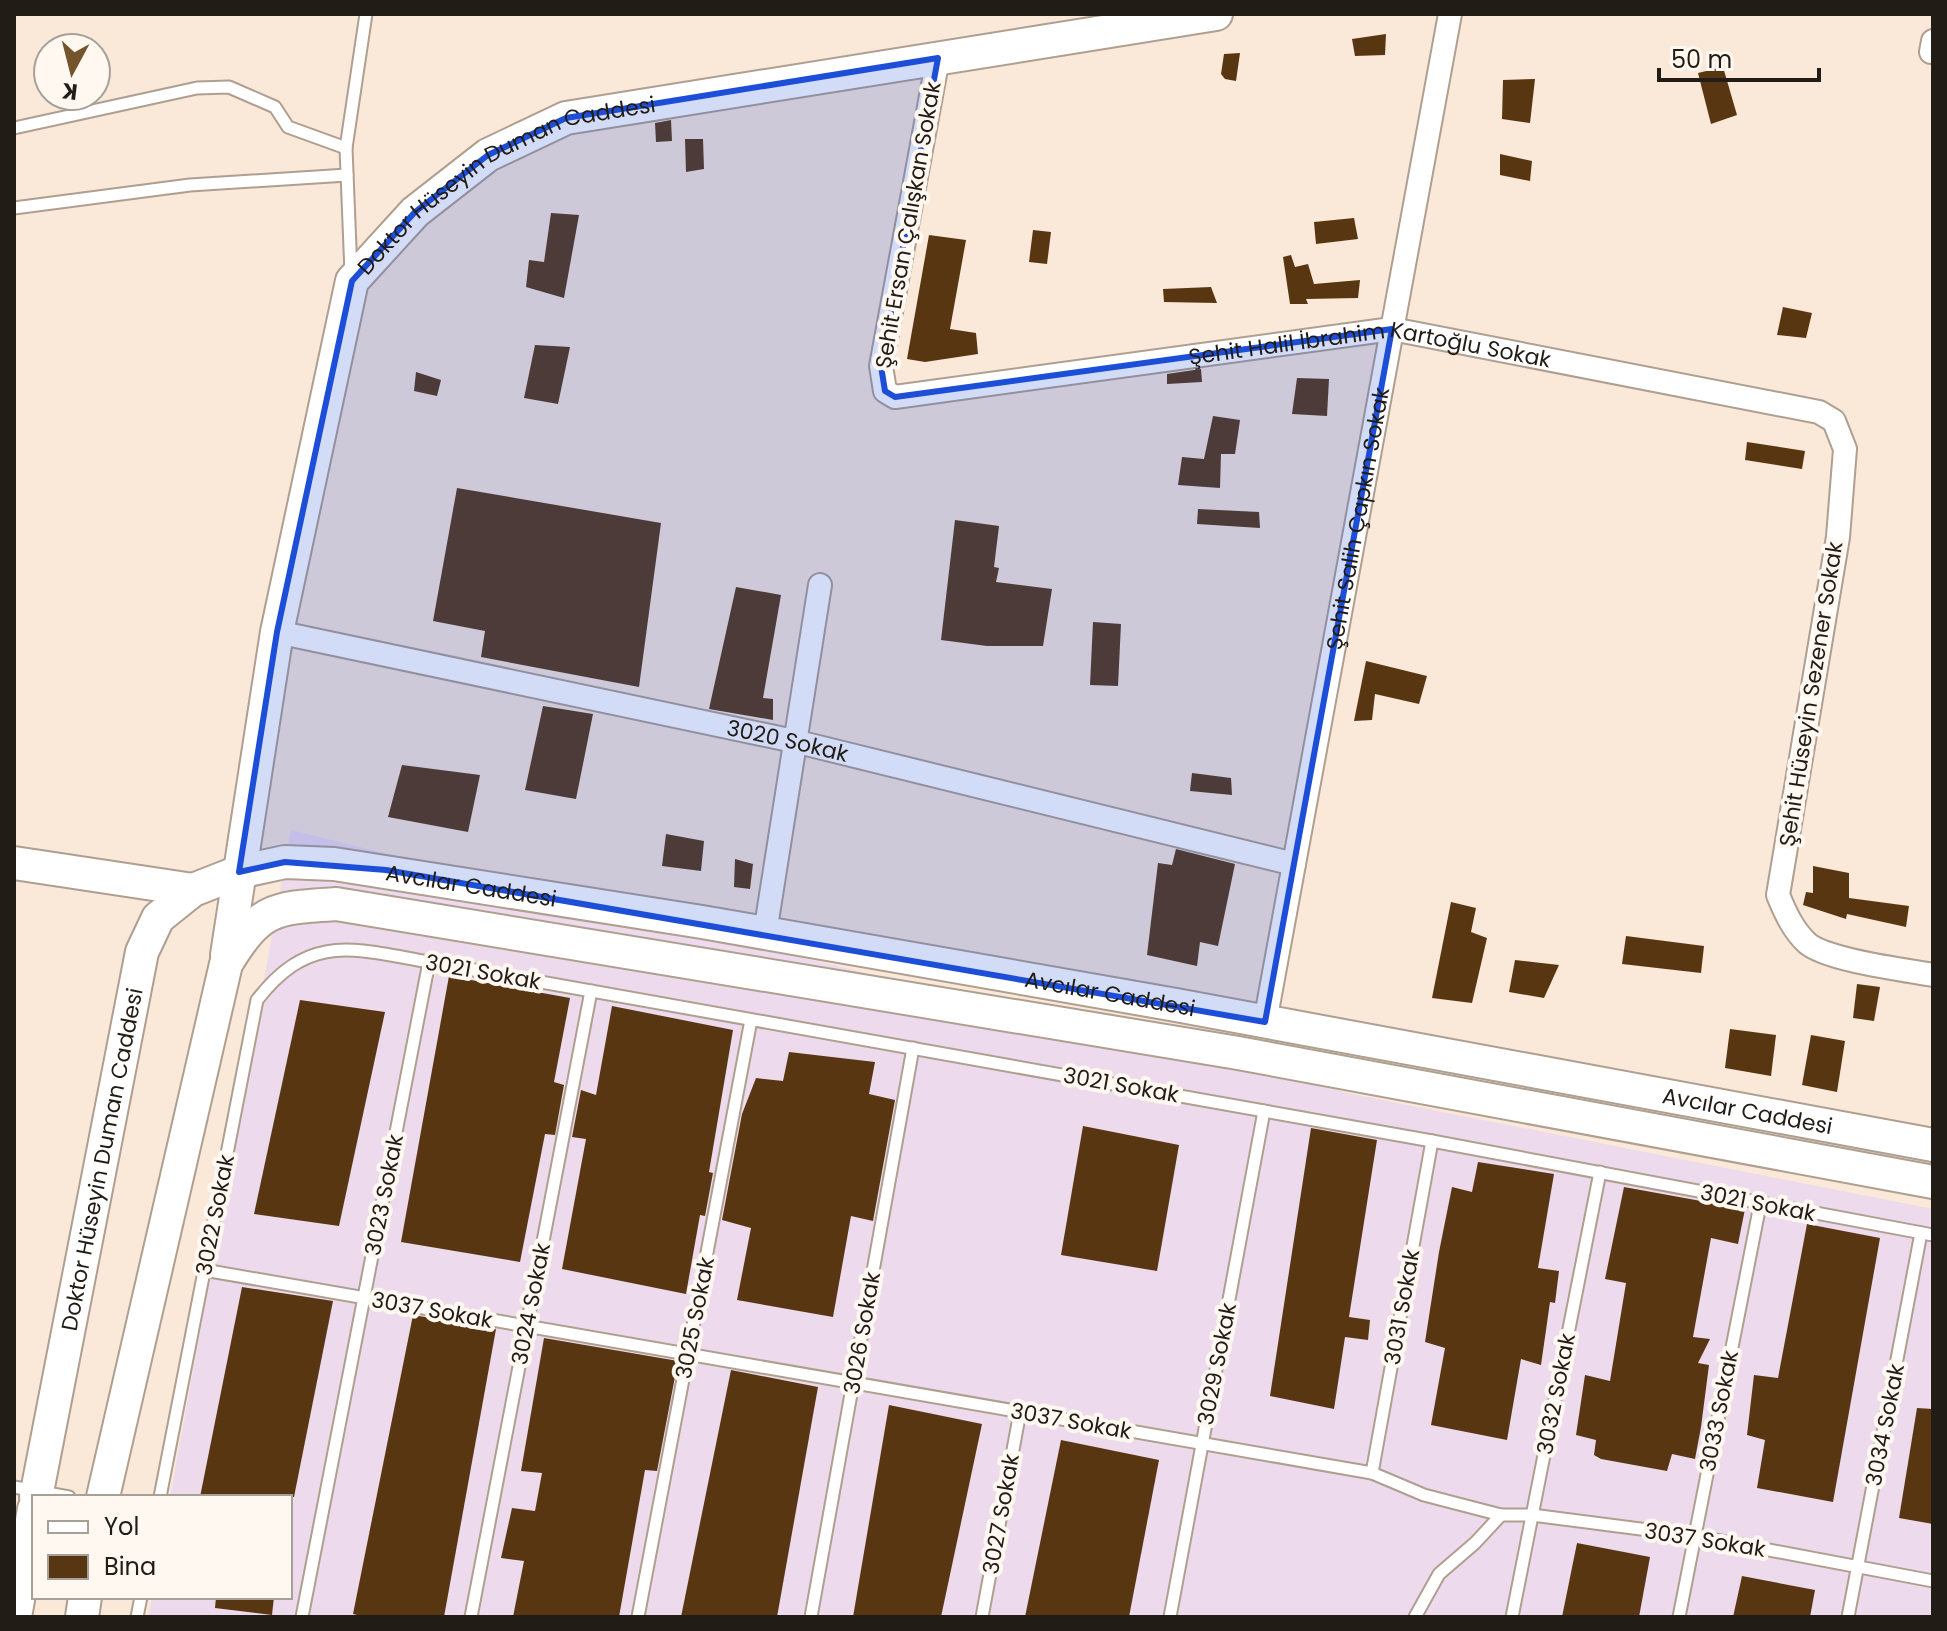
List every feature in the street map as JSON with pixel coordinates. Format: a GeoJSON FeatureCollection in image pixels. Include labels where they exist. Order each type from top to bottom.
{"type":"FeatureCollection","features":[{"type":"Feature","properties":{"kind":"main road","name":"Doktor Hüseyin Duman Caddesi"},"geometry":{"type":"LineString","coordinates":[[103,1495],[226,964],[277,632],[352,281],[415,212],[488,155],[566,118],[1216,14]]}},
{"type":"Feature","properties":{"kind":"main road","name":"Doktor Hüseyin Duman Caddesi"},"geometry":{"type":"LineString","coordinates":[[15,1617],[30,1495],[142,952],[158,918],[193,890],[239,872],[285,862]]}},
{"type":"Feature","properties":{"kind":"main road","name":"Avcılar Caddesi"},"geometry":{"type":"LineString","coordinates":[[285,862],[386,870],[765,933],[1933,1145]]}},
{"type":"Feature","properties":{"kind":"main road"},"geometry":{"type":"LineString","coordinates":[[14,863],[193,890]]}},
{"type":"Feature","properties":{"kind":"main road","name":"Avcılar Caddesi"},"geometry":{"type":"LineString","coordinates":[[287,907],[336,904],[772,974],[1223,1050],[1933,1182]]}},
{"type":"Feature","properties":{"kind":"main road","name":"Doktor Hüseyin Duman Caddesi"},"geometry":{"type":"LineString","coordinates":[[226,964],[244,934],[260,918],[287,907]]}},
{"type":"Feature","properties":{"kind":"street","name":"Şehit Salih Çapkın Sokak"},"geometry":{"type":"LineString","coordinates":[[1265,1022],[1450,14]]}},
{"type":"Feature","properties":{"kind":"street","name":"Şehit Ersan Çalışkan Sokak"},"geometry":{"type":"LineString","coordinates":[[885,391],[881,366],[938,58]]}},
{"type":"Feature","properties":{"kind":"street","name":"Şehit Halil İbrahim Kartoğlu Sokak"},"geometry":{"type":"LineString","coordinates":[[885,391],[895,397],[910,398],[1392,329],[1819,412],[1834,421],[1842,435]]}},
{"type":"Feature","properties":{"kind":"street","name":"Şehit Hüseyin Sezener Sokak"},"geometry":{"type":"LineString","coordinates":[[1842,435],[1845,449],[1838,537],[1778,895],[1787,918],[1808,945],[1856,961],[1933,975]]}},
{"type":"Feature","properties":{"kind":"street"},"geometry":{"type":"LineString","coordinates":[[765,933],[820,585]]}},
{"type":"Feature","properties":{"kind":"street","name":"3020 Sokak"},"geometry":{"type":"LineString","coordinates":[[277,632],[794,741],[1294,864]]}},
{"type":"Feature","properties":{"kind":"lane"},"geometry":{"type":"LineString","coordinates":[[352,281],[346,148],[366,14]]}},
{"type":"Feature","properties":{"kind":"lane"},"geometry":{"type":"LineString","coordinates":[[14,128],[197,88],[229,87],[275,107],[288,127],[346,148]]}},
{"type":"Feature","properties":{"kind":"lane"},"geometry":{"type":"LineString","coordinates":[[14,208],[190,185],[347,175]]}},
{"type":"Feature","properties":{"kind":"lane","name":"3021 Sokak"},"geometry":{"type":"LineString","coordinates":[[307,955],[351,950],[429,962],[1432,1141],[1927,1234]]}},
{"type":"Feature","properties":{"kind":"lane","name":"3022 Sokak"},"geometry":{"type":"LineString","coordinates":[[160,1495],[257,1000],[280,972],[307,955]]}},
{"type":"Feature","properties":{"kind":"lane","name":"3023 Sokak"},"geometry":{"type":"LineString","coordinates":[[302,1617],[429,962]]}},
{"type":"Feature","properties":{"kind":"lane","name":"3024 Sokak"},"geometry":{"type":"LineString","coordinates":[[471,1617],[591,991]]}},
{"type":"Feature","properties":{"kind":"lane","name":"3025 Sokak"},"geometry":{"type":"LineString","coordinates":[[638,1617],[751,1020]]}},
{"type":"Feature","properties":{"kind":"lane","name":"3026 Sokak"},"geometry":{"type":"LineString","coordinates":[[811,1617],[913,1048]]}},
{"type":"Feature","properties":{"kind":"lane","name":"3029 Sokak"},"geometry":{"type":"LineString","coordinates":[[1170,1617],[1264,1111]]}},
{"type":"Feature","properties":{"kind":"lane","name":"3031 Sokak"},"geometry":{"type":"LineString","coordinates":[[1372,1473],[1432,1141]]}},
{"type":"Feature","properties":{"kind":"lane","name":"3032 Sokak"},"geometry":{"type":"LineString","coordinates":[[1512,1617],[1600,1172]]}},
{"type":"Feature","properties":{"kind":"lane","name":"3033 Sokak"},"geometry":{"type":"LineString","coordinates":[[1679,1617],[1760,1205]]}},
{"type":"Feature","properties":{"kind":"lane","name":"3034 Sokak"},"geometry":{"type":"LineString","coordinates":[[1848,1617],[1927,1234]]}},
{"type":"Feature","properties":{"kind":"lane","name":"3037 Sokak"},"geometry":{"type":"LineString","coordinates":[[204,1270],[1372,1473],[1424,1495],[1501,1515],[1532,1515],[1695,1536],[1933,1581]]}},
{"type":"Feature","properties":{"kind":"lane","name":"3027 Sokak"},"geometry":{"type":"LineString","coordinates":[[982,1617],[1020,1412]]}},
{"type":"Feature","properties":{"kind":"lane"},"geometry":{"type":"LineString","coordinates":[[1415,1617],[1439,1574],[1501,1515]]}},
{"type":"Feature","properties":{"kind":"highlighted area"},"geometry":{"type":"Polygon","coordinates":[[[938,58],[881,366],[885,391],[895,397],[1392,329],[1265,1022],[386,870],[285,862],[239,872],[277,632],[352,281],[415,212],[488,155],[566,118],[938,58]]]}},
{"type":"Feature","properties":{"kind":"shaded area"},"geometry":{"type":"Polygon","coordinates":[[[291,830],[1352,1094],[1933,1209],[1933,1617],[148,1617],[152,1599],[292,1599],[292,1495],[170,1495],[291,830]]]}},
{"type":"Feature","properties":{"kind":"building"},"geometry":{"type":"Polygon","coordinates":[[[1386,34],[1385,55],[1355,56],[1352,39],[1386,34]]]}},
{"type":"Feature","properties":{"kind":"building"},"geometry":{"type":"Polygon","coordinates":[[[1240,53],[1236,81],[1225,79],[1221,74],[1224,54],[1240,53]]]}},
{"type":"Feature","properties":{"kind":"building"},"geometry":{"type":"Polygon","coordinates":[[[1723,67],[1737,115],[1711,124],[1698,73],[1723,67]]]}},
{"type":"Feature","properties":{"kind":"building"},"geometry":{"type":"Polygon","coordinates":[[[1535,79],[1530,123],[1502,119],[1503,80],[1535,79]]]}},
{"type":"Feature","properties":{"kind":"building"},"geometry":{"type":"Polygon","coordinates":[[[671,120],[672,141],[656,142],[655,123],[671,120]]]}},
{"type":"Feature","properties":{"kind":"building"},"geometry":{"type":"Polygon","coordinates":[[[685,139],[703,139],[704,169],[686,172],[685,139]]]}},
{"type":"Feature","properties":{"kind":"building"},"geometry":{"type":"Polygon","coordinates":[[[1500,154],[1532,161],[1530,181],[1500,175],[1500,154]]]}},
{"type":"Feature","properties":{"kind":"building"},"geometry":{"type":"Polygon","coordinates":[[[551,213],[579,215],[564,298],[526,287],[529,260],[544,262],[551,213]]]}},
{"type":"Feature","properties":{"kind":"building"},"geometry":{"type":"Polygon","coordinates":[[[1354,218],[1358,239],[1316,244],[1314,222],[1354,218]]]}},
{"type":"Feature","properties":{"kind":"building"},"geometry":{"type":"Polygon","coordinates":[[[1033,230],[1051,232],[1047,264],[1029,262],[1033,230]]]}},
{"type":"Feature","properties":{"kind":"building"},"geometry":{"type":"Polygon","coordinates":[[[929,235],[966,240],[950,329],[976,333],[978,354],[925,362],[907,359],[929,235]]]}},
{"type":"Feature","properties":{"kind":"building"},"geometry":{"type":"Polygon","coordinates":[[[1291,255],[1295,267],[1308,264],[1314,284],[1360,280],[1358,298],[1306,299],[1308,304],[1290,304],[1283,257],[1291,255]]]}},
{"type":"Feature","properties":{"kind":"building"},"geometry":{"type":"Polygon","coordinates":[[[1211,287],[1217,303],[1164,302],[1163,289],[1211,287]]]}},
{"type":"Feature","properties":{"kind":"building"},"geometry":{"type":"Polygon","coordinates":[[[1783,307],[1812,313],[1806,338],[1777,335],[1783,307]]]}},
{"type":"Feature","properties":{"kind":"building"},"geometry":{"type":"Polygon","coordinates":[[[535,345],[570,347],[558,404],[524,398],[535,345]]]}},
{"type":"Feature","properties":{"kind":"building"},"geometry":{"type":"Polygon","coordinates":[[[1201,369],[1202,382],[1167,384],[1167,374],[1201,369]]]}},
{"type":"Feature","properties":{"kind":"building"},"geometry":{"type":"Polygon","coordinates":[[[416,372],[441,380],[437,396],[414,391],[416,372]]]}},
{"type":"Feature","properties":{"kind":"building"},"geometry":{"type":"Polygon","coordinates":[[[1297,378],[1329,379],[1327,416],[1292,414],[1297,378]]]}},
{"type":"Feature","properties":{"kind":"building"},"geometry":{"type":"Polygon","coordinates":[[[1213,416],[1240,420],[1235,454],[1221,454],[1220,488],[1178,485],[1182,457],[1204,459],[1213,416]]]}},
{"type":"Feature","properties":{"kind":"building"},"geometry":{"type":"Polygon","coordinates":[[[1747,442],[1805,451],[1802,469],[1745,460],[1747,442]]]}},
{"type":"Feature","properties":{"kind":"building"},"geometry":{"type":"Polygon","coordinates":[[[457,488],[661,523],[639,687],[481,657],[485,631],[433,621],[457,488]]]}},
{"type":"Feature","properties":{"kind":"building"},"geometry":{"type":"Polygon","coordinates":[[[1198,509],[1259,512],[1260,528],[1197,524],[1198,509]]]}},
{"type":"Feature","properties":{"kind":"building"},"geometry":{"type":"Polygon","coordinates":[[[955,520],[999,526],[994,567],[999,568],[996,582],[1052,589],[1043,646],[987,646],[941,640],[955,520]]]}},
{"type":"Feature","properties":{"kind":"building"},"geometry":{"type":"Polygon","coordinates":[[[736,587],[781,595],[763,698],[773,699],[773,720],[709,709],[736,587]]]}},
{"type":"Feature","properties":{"kind":"building"},"geometry":{"type":"Polygon","coordinates":[[[1093,622],[1121,624],[1118,686],[1090,685],[1093,622]]]}},
{"type":"Feature","properties":{"kind":"building"},"geometry":{"type":"Polygon","coordinates":[[[1366,661],[1427,676],[1419,704],[1375,694],[1372,720],[1354,721],[1366,661]]]}},
{"type":"Feature","properties":{"kind":"building"},"geometry":{"type":"Polygon","coordinates":[[[543,706],[593,714],[576,799],[525,790],[543,706]]]}},
{"type":"Feature","properties":{"kind":"building"},"geometry":{"type":"Polygon","coordinates":[[[402,765],[480,775],[468,832],[388,817],[402,765]]]}},
{"type":"Feature","properties":{"kind":"building"},"geometry":{"type":"Polygon","coordinates":[[[1192,773],[1231,778],[1232,795],[1190,791],[1192,773]]]}},
{"type":"Feature","properties":{"kind":"building"},"geometry":{"type":"Polygon","coordinates":[[[666,834],[704,841],[701,871],[662,866],[666,834]]]}},
{"type":"Feature","properties":{"kind":"building"},"geometry":{"type":"Polygon","coordinates":[[[1176,849],[1235,864],[1218,946],[1200,942],[1197,966],[1147,955],[1158,863],[1172,865],[1176,849]]]}},
{"type":"Feature","properties":{"kind":"building"},"geometry":{"type":"Polygon","coordinates":[[[735,859],[753,864],[750,889],[734,887],[735,859]]]}},
{"type":"Feature","properties":{"kind":"building"},"geometry":{"type":"Polygon","coordinates":[[[1813,866],[1849,873],[1849,898],[1909,906],[1906,927],[1847,914],[1846,919],[1803,905],[1806,892],[1813,893],[1813,866]]]}},
{"type":"Feature","properties":{"kind":"building"},"geometry":{"type":"Polygon","coordinates":[[[1451,902],[1476,908],[1471,932],[1487,938],[1472,1003],[1432,998],[1451,902]]]}},
{"type":"Feature","properties":{"kind":"building"},"geometry":{"type":"Polygon","coordinates":[[[1626,936],[1704,946],[1701,973],[1622,964],[1626,936]]]}},
{"type":"Feature","properties":{"kind":"building"},"geometry":{"type":"Polygon","coordinates":[[[1515,960],[1559,965],[1544,998],[1509,992],[1515,960]]]}},
{"type":"Feature","properties":{"kind":"building"},"geometry":{"type":"Polygon","coordinates":[[[449,976],[570,998],[554,1082],[564,1085],[555,1135],[545,1134],[520,1262],[401,1242],[449,976]]]}},
{"type":"Feature","properties":{"kind":"building"},"geometry":{"type":"Polygon","coordinates":[[[1857,984],[1880,987],[1874,1021],[1853,1018],[1857,984]]]}},
{"type":"Feature","properties":{"kind":"building"},"geometry":{"type":"Polygon","coordinates":[[[300,1000],[385,1012],[339,1226],[254,1214],[300,1000]]]}},
{"type":"Feature","properties":{"kind":"building"},"geometry":{"type":"Polygon","coordinates":[[[612,1006],[733,1030],[709,1172],[713,1173],[705,1216],[700,1215],[686,1294],[562,1269],[586,1139],[572,1137],[581,1090],[596,1095],[612,1006]]]}},
{"type":"Feature","properties":{"kind":"building"},"geometry":{"type":"Polygon","coordinates":[[[1730,1029],[1776,1035],[1771,1076],[1725,1068],[1730,1029]]]}},
{"type":"Feature","properties":{"kind":"building"},"geometry":{"type":"Polygon","coordinates":[[[1811,1035],[1845,1041],[1837,1092],[1802,1085],[1811,1035]]]}},
{"type":"Feature","properties":{"kind":"building"},"geometry":{"type":"Polygon","coordinates":[[[789,1052],[875,1062],[869,1094],[895,1100],[873,1221],[851,1216],[833,1317],[737,1300],[751,1228],[722,1220],[742,1114],[756,1078],[783,1081],[789,1052]]]}},
{"type":"Feature","properties":{"kind":"building"},"geometry":{"type":"Polygon","coordinates":[[[1083,1126],[1179,1145],[1157,1271],[1061,1255],[1083,1126]]]}},
{"type":"Feature","properties":{"kind":"building"},"geometry":{"type":"Polygon","coordinates":[[[1311,1128],[1377,1140],[1349,1317],[1370,1320],[1368,1340],[1345,1337],[1334,1409],[1270,1396],[1311,1128]]]}},
{"type":"Feature","properties":{"kind":"building"},"geometry":{"type":"Polygon","coordinates":[[[1478,1162],[1554,1174],[1538,1268],[1559,1271],[1555,1303],[1550,1302],[1541,1365],[1521,1359],[1507,1440],[1431,1425],[1445,1348],[1425,1342],[1439,1252],[1452,1187],[1472,1192],[1478,1162]]]}},
{"type":"Feature","properties":{"kind":"building"},"geometry":{"type":"Polygon","coordinates":[[[1624,1187],[1745,1209],[1738,1244],[1711,1238],[1693,1337],[1710,1339],[1698,1363],[1709,1365],[1695,1459],[1672,1454],[1667,1471],[1601,1459],[1594,1455],[1596,1440],[1576,1435],[1585,1375],[1610,1381],[1626,1283],[1605,1279],[1624,1187]]]}},
{"type":"Feature","properties":{"kind":"building"},"geometry":{"type":"Polygon","coordinates":[[[1807,1224],[1880,1238],[1833,1502],[1757,1488],[1765,1440],[1747,1435],[1754,1375],[1778,1378],[1807,1224]]]}},
{"type":"Feature","properties":{"kind":"building"},"geometry":{"type":"Polygon","coordinates":[[[242,1287],[333,1301],[294,1497],[200,1495],[242,1287]]]}},
{"type":"Feature","properties":{"kind":"building"},"geometry":{"type":"Polygon","coordinates":[[[413,1315],[496,1329],[444,1617],[366,1617],[353,1614],[413,1315]]]}},
{"type":"Feature","properties":{"kind":"building"},"geometry":{"type":"Polygon","coordinates":[[[544,1338],[678,1361],[657,1471],[645,1470],[619,1617],[513,1617],[524,1561],[501,1558],[512,1508],[535,1511],[542,1473],[521,1471],[544,1338]]]}},
{"type":"Feature","properties":{"kind":"building"},"geometry":{"type":"Polygon","coordinates":[[[731,1370],[818,1387],[777,1617],[681,1617],[731,1370]]]}},
{"type":"Feature","properties":{"kind":"building"},"geometry":{"type":"Polygon","coordinates":[[[889,1405],[982,1424],[941,1617],[853,1617],[889,1405]]]}},
{"type":"Feature","properties":{"kind":"building"},"geometry":{"type":"Polygon","coordinates":[[[1917,1408],[1933,1409],[1933,1524],[1899,1518],[1917,1408]]]}},
{"type":"Feature","properties":{"kind":"building"},"geometry":{"type":"Polygon","coordinates":[[[1061,1440],[1159,1460],[1129,1617],[1025,1617],[1061,1440]]]}},
{"type":"Feature","properties":{"kind":"building"},"geometry":{"type":"Polygon","coordinates":[[[1577,1543],[1650,1557],[1639,1617],[1562,1617],[1577,1543]]]}},
{"type":"Feature","properties":{"kind":"building"},"geometry":{"type":"Polygon","coordinates":[[[1742,1576],[1815,1590],[1810,1617],[1733,1617],[1742,1576]]]}},
{"type":"Feature","properties":{"kind":"building"},"geometry":{"type":"Polygon","coordinates":[[[216,1599],[274,1599],[272,1615],[215,1608],[216,1599]]]}}]}
